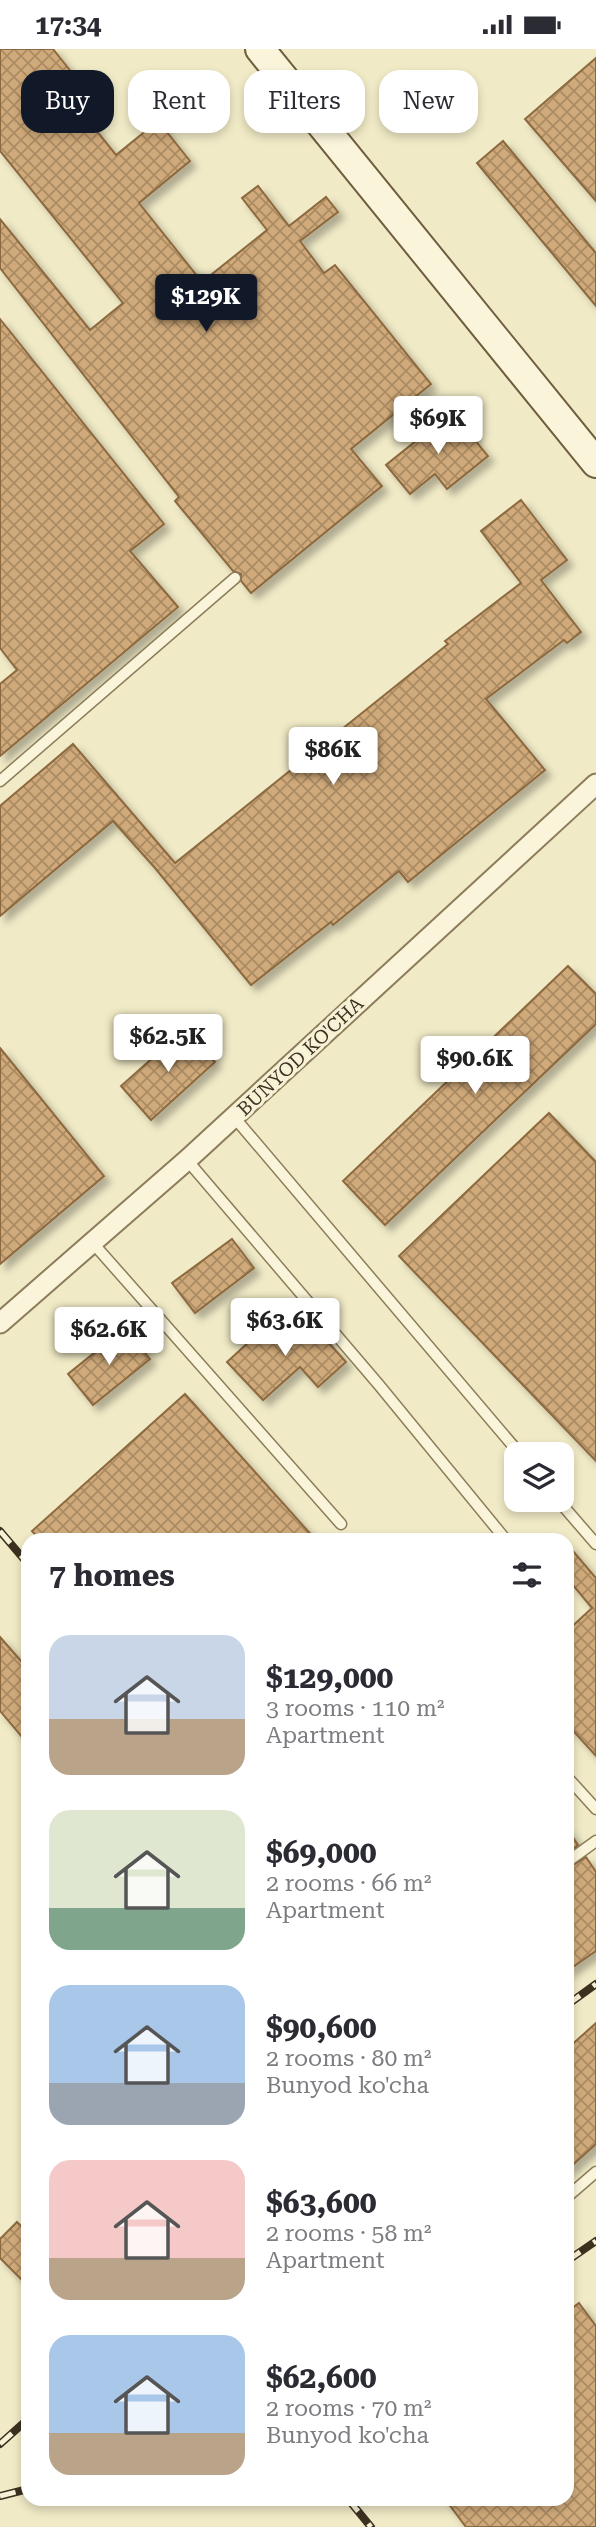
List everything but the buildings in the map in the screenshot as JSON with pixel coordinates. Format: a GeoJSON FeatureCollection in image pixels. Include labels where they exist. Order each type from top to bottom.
{"type":"FeatureCollection","features":[{"type":"Feature","properties":{"kind":"street"},"geometry":{"type":"LineString","coordinates":[[260,49],[596,463]]}},
{"type":"Feature","properties":{"kind":"street","name":"BUNYOD KO'CHA"},"geometry":{"type":"LineString","coordinates":[[0,1323],[187,1160],[596,784]]}},
{"type":"Feature","properties":{"kind":"lane"},"geometry":{"type":"LineString","coordinates":[[0,781],[236,578]]}},
{"type":"Feature","properties":{"kind":"lane"},"geometry":{"type":"LineString","coordinates":[[233,1117],[510,1442]]}},
{"type":"Feature","properties":{"kind":"lane"},"geometry":{"type":"LineString","coordinates":[[187,1160],[379,1385],[500,1533]]}},
{"type":"Feature","properties":{"kind":"lane"},"geometry":{"type":"LineString","coordinates":[[92,1243],[341,1524]]}},
{"type":"Feature","properties":{"kind":"lane"},"geometry":{"type":"LineString","coordinates":[[568,1512],[596,1544]]}},
{"type":"Feature","properties":{"kind":"lane"},"geometry":{"type":"LineString","coordinates":[[574,1785],[596,1809]]}},
{"type":"Feature","properties":{"kind":"lane"},"geometry":{"type":"LineString","coordinates":[[574,1858],[596,1841]]}},
{"type":"Feature","properties":{"kind":"lane"},"geometry":{"type":"LineString","coordinates":[[574,2191],[596,2172]]}},
{"type":"Feature","properties":{"kind":"railway"},"geometry":{"type":"LineString","coordinates":[[0,1531],[21,1556]]}},
{"type":"Feature","properties":{"kind":"railway"},"geometry":{"type":"LineString","coordinates":[[574,2000],[596,1984]]}},
{"type":"Feature","properties":{"kind":"railway"},"geometry":{"type":"LineString","coordinates":[[574,2256],[596,2241]]}},
{"type":"Feature","properties":{"kind":"railway"},"geometry":{"type":"LineString","coordinates":[[0,2444],[21,2425]]}},
{"type":"Feature","properties":{"kind":"railway"},"geometry":{"type":"LineString","coordinates":[[0,2496],[21,2491]]}},
{"type":"Feature","properties":{"kind":"railway"},"geometry":{"type":"LineString","coordinates":[[354,2506],[371,2527]]}}]}
